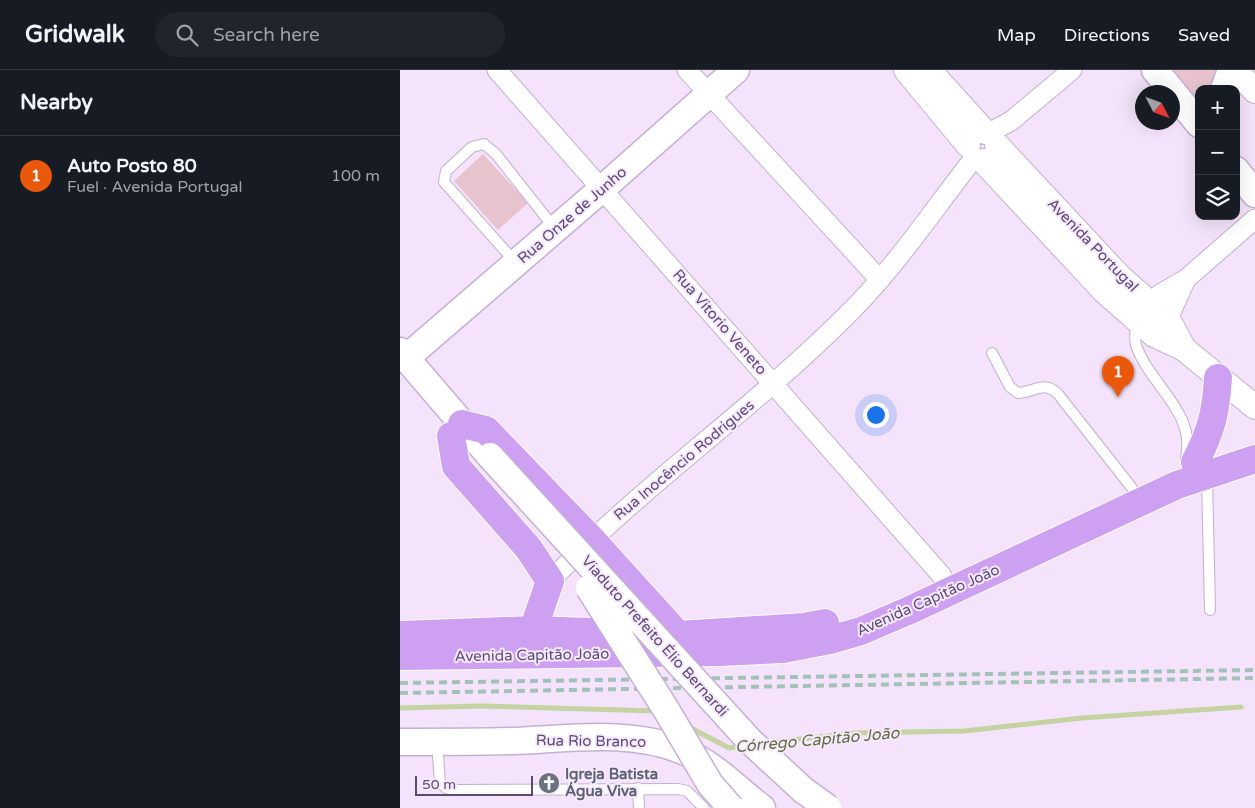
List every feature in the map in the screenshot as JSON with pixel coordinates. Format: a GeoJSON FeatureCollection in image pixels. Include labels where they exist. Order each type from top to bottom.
{"type":"FeatureCollection","features":[{"type":"Feature","properties":{"kind":"highway"},"geometry":{"type":"LineString","coordinates":[[1196,467],[1212,428],[1218,378]]}},
{"type":"Feature","properties":{"kind":"highway"},"geometry":{"type":"LineString","coordinates":[[533,630],[550,580],[528,548],[456,466],[457,430],[486,430],[591,539],[678,635]]}},
{"type":"Feature","properties":{"kind":"highway","name":"Avenida Capitão João"},"geometry":{"type":"LineString","coordinates":[[400,635],[533,630],[678,635],[804,627],[823,624],[867,610],[1132,488],[1255,445]]}},
{"type":"Feature","properties":{"kind":"highway","name":"Avenida Capitão João"},"geometry":{"type":"LineString","coordinates":[[400,656],[720,652],[782,649],[830,640],[861,630],[910,610],[1177,485],[1196,467],[1255,459]]}},
{"type":"Feature","properties":{"kind":"main road","name":"Rua Onze de Junho"},"geometry":{"type":"LineString","coordinates":[[402,362],[556,230],[736,70]]}},
{"type":"Feature","properties":{"kind":"main road"},"geometry":{"type":"LineString","coordinates":[[1155,70],[1195,119]]}},
{"type":"Feature","properties":{"kind":"main road"},"geometry":{"type":"LineString","coordinates":[[1225,85],[1231,70]]}},
{"type":"Feature","properties":{"kind":"main road"},"geometry":{"type":"LineString","coordinates":[[1240,175],[1255,194]]}},
{"type":"Feature","properties":{"kind":"main road"},"geometry":{"type":"LineString","coordinates":[[402,362],[484,462]]}},
{"type":"Feature","properties":{"kind":"main road","name":"Viaduto Prefeito Élio Bernardi"},"geometry":{"type":"LineString","coordinates":[[484,462],[589,588],[769,779],[802,808]]}},
{"type":"Feature","properties":{"kind":"main road","name":"Viaduto Prefeito Élio Bernardi"},"geometry":{"type":"LineString","coordinates":[[484,462],[750,741],[803,790],[828,808]]}},
{"type":"Feature","properties":{"kind":"main road"},"geometry":{"type":"LineString","coordinates":[[589,588],[667,710],[710,784],[731,808]]}},
{"type":"Feature","properties":{"kind":"main road","name":"Rua Rio Branco"},"geometry":{"type":"LineString","coordinates":[[400,742],[586,738],[624,738],[654,742],[682,751],[705,762],[762,808]]}},
{"type":"Feature","properties":{"kind":"street","name":"Rua Vitorio Veneto"},"geometry":{"type":"LineString","coordinates":[[497,70],[603,188],[942,576]]}},
{"type":"Feature","properties":{"kind":"street"},"geometry":{"type":"LineString","coordinates":[[687,70],[880,280]]}},
{"type":"Feature","properties":{"kind":"street","name":"Avenida Portugal"},"geometry":{"type":"LineString","coordinates":[[906,70],[984,145]]}},
{"type":"Feature","properties":{"kind":"street","name":"Avenida Portugal"},"geometry":{"type":"LineString","coordinates":[[929,70],[984,145],[1104,291],[1143,311],[1184,349],[1255,407]]}},
{"type":"Feature","properties":{"kind":"street","name":"Rua Inocêncio Rodrigues"},"geometry":{"type":"LineString","coordinates":[[550,580],[591,539],[773,383],[849,313],[880,280],[984,145],[1072,70]]}},
{"type":"Feature","properties":{"kind":"street"},"geometry":{"type":"LineString","coordinates":[[1237,70],[1255,78]]}},
{"type":"Feature","properties":{"kind":"street"},"geometry":{"type":"LineString","coordinates":[[1237,70],[1255,91]]}},
{"type":"Feature","properties":{"kind":"street"},"geometry":{"type":"LineString","coordinates":[[1143,311],[1160,294],[1186,279],[1255,218]]}},
{"type":"Feature","properties":{"kind":"street"},"geometry":{"type":"LineString","coordinates":[[1161,327],[1186,279]]}},
{"type":"Feature","properties":{"kind":"lane"},"geometry":{"type":"LineString","coordinates":[[516,263],[444,182],[446,171],[472,147],[484,144],[496,154],[556,230]]}},
{"type":"Feature","properties":{"kind":"lane"},"geometry":{"type":"LineString","coordinates":[[1143,311],[1136,343],[1144,362],[1186,424],[1196,467],[1210,610]]}},
{"type":"Feature","properties":{"kind":"lane"},"geometry":{"type":"LineString","coordinates":[[992,353],[1010,387],[1018,392],[1031,391],[1042,386],[1051,387],[1132,488]]}},
{"type":"Feature","properties":{"kind":"lane"},"geometry":{"type":"LineString","coordinates":[[436,742],[440,783],[446,788],[456,790],[638,788],[687,791],[704,808]]}},
{"type":"Feature","properties":{"kind":"lane"},"geometry":{"type":"LineString","coordinates":[[638,788],[639,808]]}},
{"type":"Feature","properties":{"kind":"shaded area"},"geometry":{"type":"Polygon","coordinates":[[[1171,70],[1225,70],[1220,85],[1195,85],[1195,101],[1171,70]]]}},
{"type":"Feature","properties":{"kind":"shaded area"},"geometry":{"type":"Polygon","coordinates":[[[483,154],[528,203],[498,230],[454,181],[483,154]]]}},
{"type":"Feature","properties":{"kind":"waterway","name":"Córrego Capitão João"},"geometry":{"type":"LineString","coordinates":[[400,708],[481,706],[657,711]]}},
{"type":"Feature","properties":{"kind":"waterway","name":"Córrego Capitão João"},"geometry":{"type":"LineString","coordinates":[[766,743],[852,733],[964,731],[1082,718],[1241,707]]}},
{"type":"Feature","properties":{"kind":"waterway","name":"Córrego Capitão João"},"geometry":{"type":"LineString","coordinates":[[687,726],[729,748],[743,746]]}},
{"type":"Feature","properties":{"kind":"railway"},"geometry":{"type":"LineString","coordinates":[[400,683],[1255,670]]}},
{"type":"Feature","properties":{"kind":"railway"},"geometry":{"type":"LineString","coordinates":[[400,693],[1255,678]]}},
{"type":"Feature","properties":{"kind":"place","name":"Auto Posto 80"},"geometry":{"type":"Point","coordinates":[1118,397]}},
{"type":"Feature","properties":{"kind":"place","name":"Igreja Batista Água Viva"},"geometry":{"type":"Point","coordinates":[549,783]}}]}
